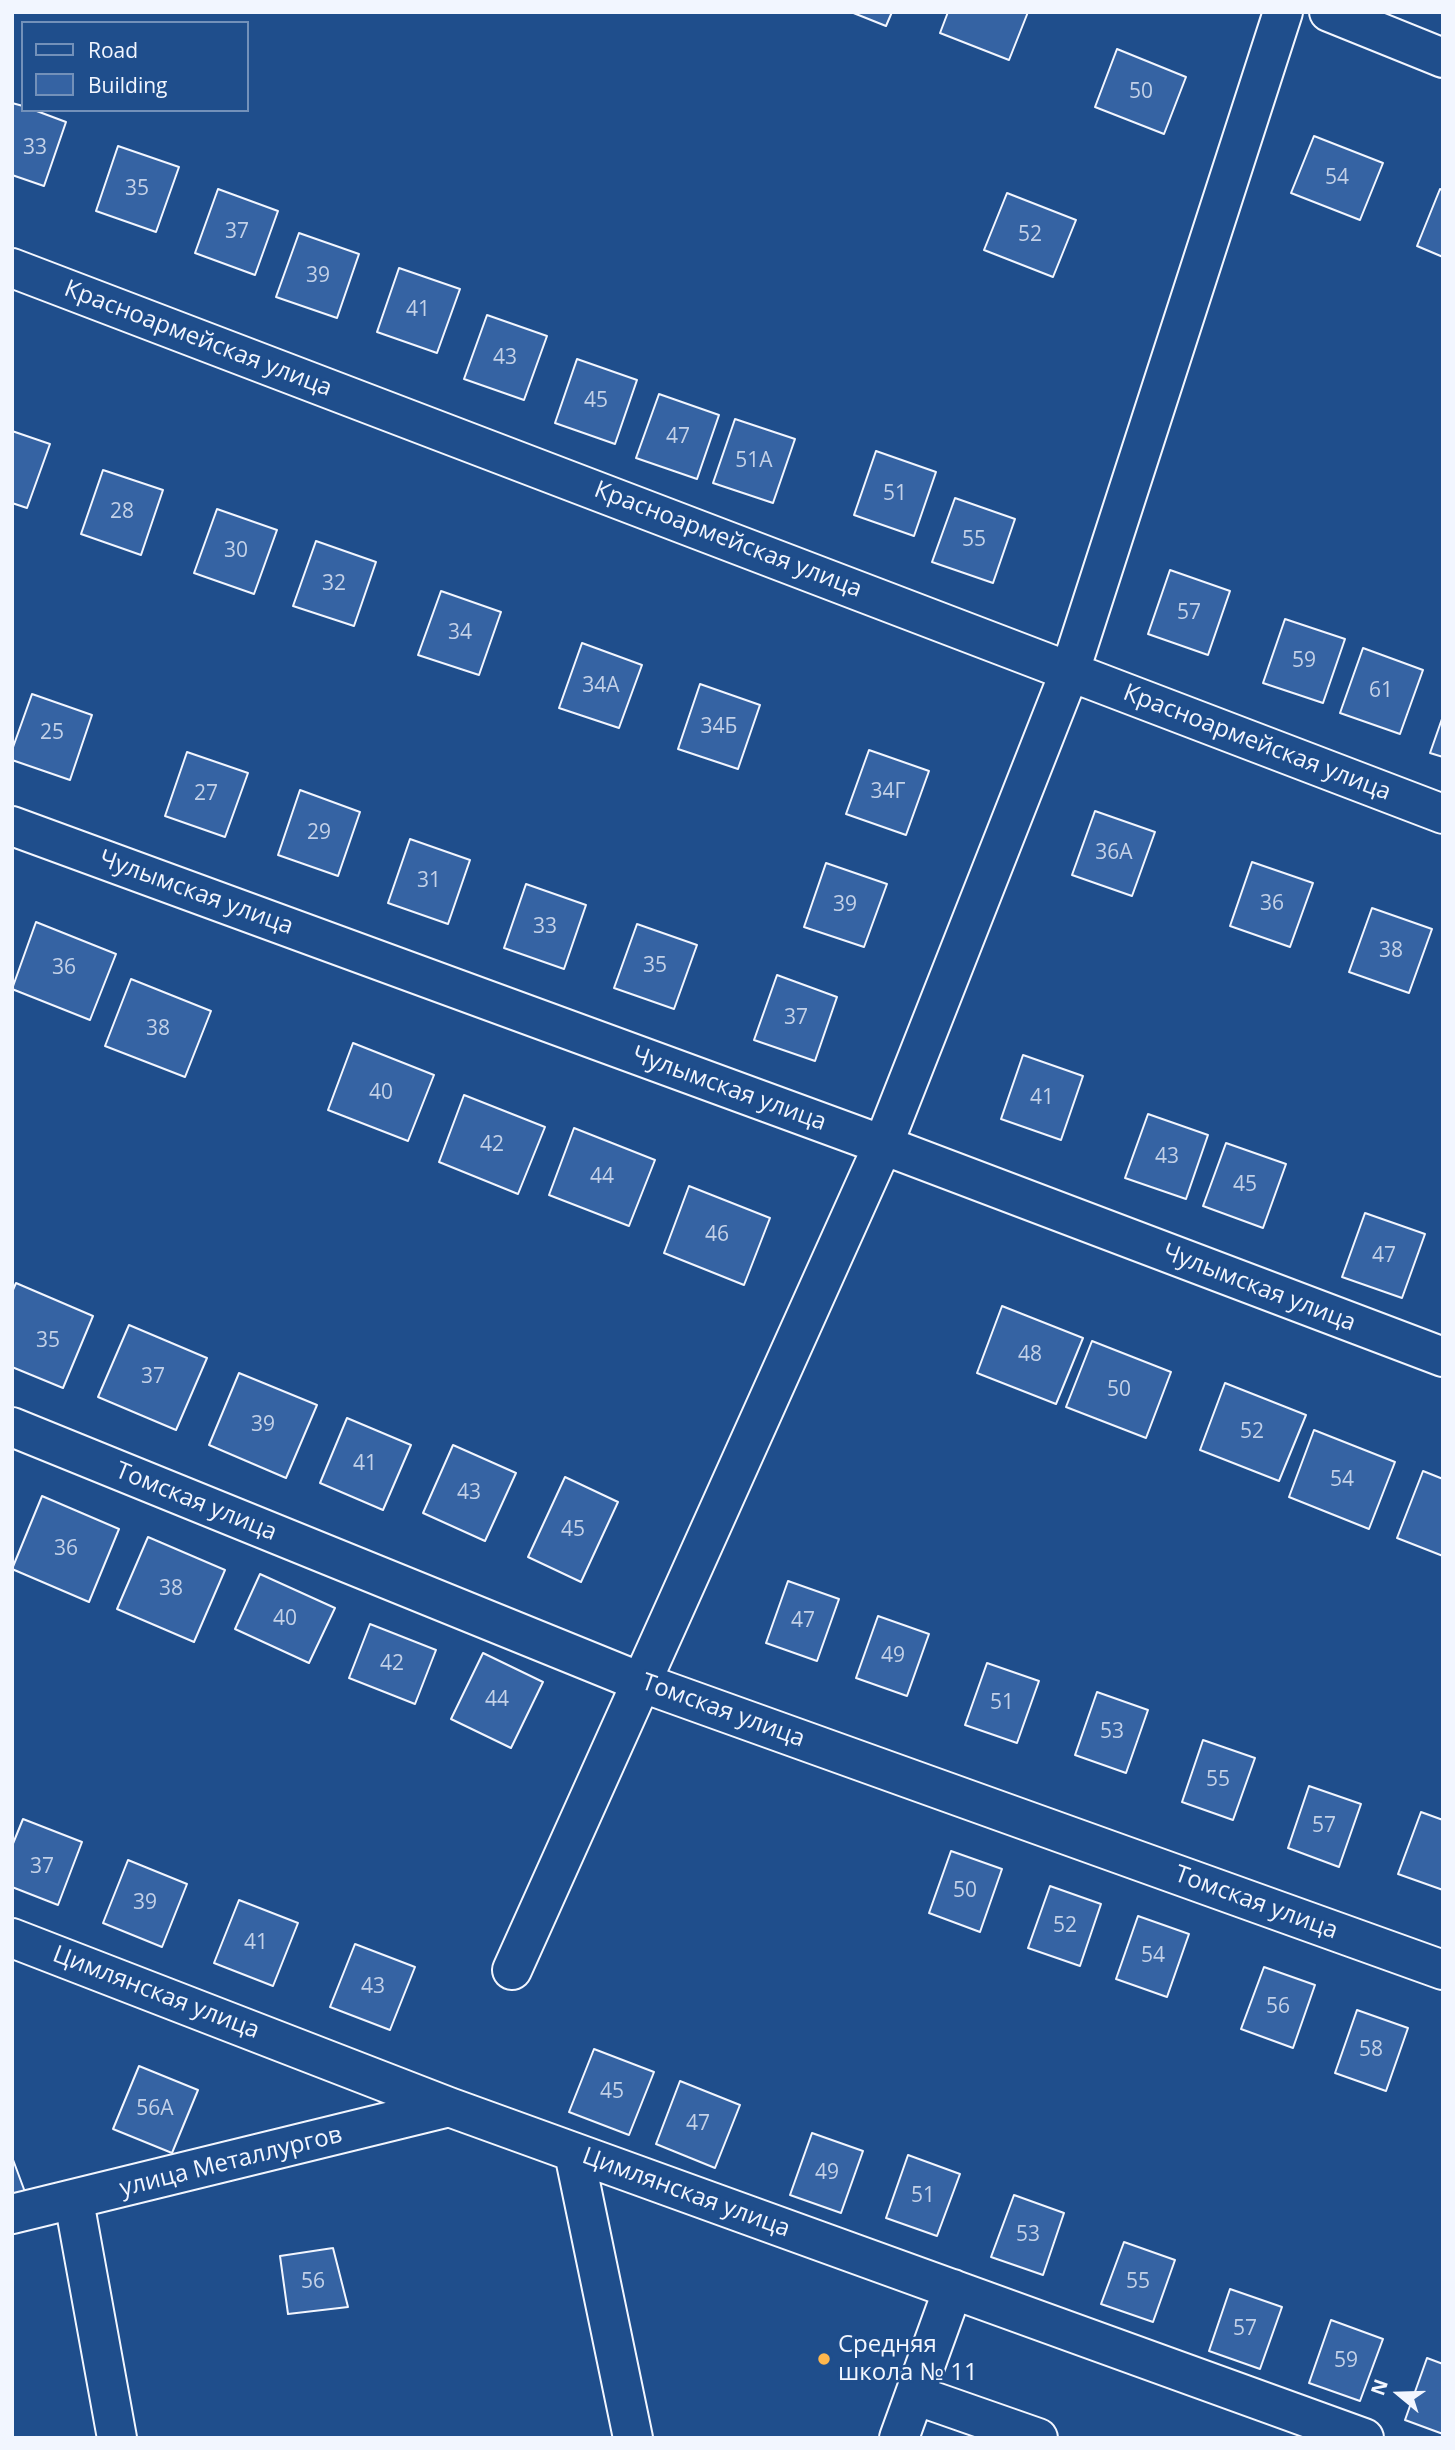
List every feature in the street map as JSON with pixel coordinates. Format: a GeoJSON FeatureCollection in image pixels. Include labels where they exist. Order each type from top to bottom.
{"type":"FeatureCollection","features":[{"type":"Feature","properties":{"kind":"street"},"geometry":{"type":"LineString","coordinates":[[512,1970],[883,1145],[1070,671],[1283,12]]}},
{"type":"Feature","properties":{"kind":"street"},"geometry":{"type":"LineString","coordinates":[[1329,12],[1443,58]]}},
{"type":"Feature","properties":{"kind":"street","name":"Красноармейская улица"},"geometry":{"type":"LineString","coordinates":[[12,268],[1443,814]]}},
{"type":"Feature","properties":{"kind":"street","name":"Чулымская улица"},"geometry":{"type":"LineString","coordinates":[[12,826],[883,1145],[1443,1357]]}},
{"type":"Feature","properties":{"kind":"street","name":"Томская улица"},"geometry":{"type":"LineString","coordinates":[[12,1427],[643,1683],[1443,1970]]}},
{"type":"Feature","properties":{"kind":"street","name":"Цимлянская улица"},"geometry":{"type":"LineString","coordinates":[[12,1938],[449,2108],[1364,2438]]}},
{"type":"Feature","properties":{"kind":"street","name":"улица Металлургов"},"geometry":{"type":"LineString","coordinates":[[12,2214],[449,2108]]}},
{"type":"Feature","properties":{"kind":"street"},"geometry":{"type":"LineString","coordinates":[[574,2152],[633,2438]]}},
{"type":"Feature","properties":{"kind":"street"},"geometry":{"type":"LineString","coordinates":[[74,2201],[117,2438]]}},
{"type":"Feature","properties":{"kind":"street"},"geometry":{"type":"LineString","coordinates":[[900,2438],[954,2290]]}},
{"type":"Feature","properties":{"kind":"street"},"geometry":{"type":"LineString","coordinates":[[915,2395],[1038,2438]]}},
{"type":"Feature","properties":{"kind":"building"},"geometry":{"type":"Polygon","coordinates":[[[851,12],[892,12],[886,26],[851,12]]]}},
{"type":"Feature","properties":{"kind":"building"},"geometry":{"type":"Polygon","coordinates":[[[948,12],[1028,12],[1009,60],[940,33],[948,12]]]}},
{"type":"Feature","properties":{"kind":"building"},"geometry":{"type":"Polygon","coordinates":[[[1117,49],[1186,77],[1164,134],[1095,107],[1117,49]]]}},
{"type":"Feature","properties":{"kind":"building"},"geometry":{"type":"Polygon","coordinates":[[[12,103],[21,105],[21,112],[39,112],[66,122],[44,186],[12,175],[12,103]]]}},
{"type":"Feature","properties":{"kind":"building"},"geometry":{"type":"Polygon","coordinates":[[[1314,136],[1383,163],[1360,220],[1291,193],[1314,136]]]}},
{"type":"Feature","properties":{"kind":"building"},"geometry":{"type":"Polygon","coordinates":[[[118,146],[179,167],[156,232],[96,211],[118,146]]]}},
{"type":"Feature","properties":{"kind":"building"},"geometry":{"type":"Polygon","coordinates":[[[218,189],[278,211],[255,275],[195,253],[218,189]]]}},
{"type":"Feature","properties":{"kind":"building"},"geometry":{"type":"Polygon","coordinates":[[[1440,189],[1443,190],[1443,257],[1417,246],[1440,189]]]}},
{"type":"Feature","properties":{"kind":"building"},"geometry":{"type":"Polygon","coordinates":[[[1007,193],[1076,220],[1053,277],[984,250],[1007,193]]]}},
{"type":"Feature","properties":{"kind":"building"},"geometry":{"type":"Polygon","coordinates":[[[299,233],[359,254],[337,318],[276,297],[299,233]]]}},
{"type":"Feature","properties":{"kind":"building"},"geometry":{"type":"Polygon","coordinates":[[[399,268],[460,289],[437,353],[377,332],[399,268]]]}},
{"type":"Feature","properties":{"kind":"building"},"geometry":{"type":"Polygon","coordinates":[[[487,315],[547,336],[524,400],[464,379],[487,315]]]}},
{"type":"Feature","properties":{"kind":"building"},"geometry":{"type":"Polygon","coordinates":[[[577,359],[637,380],[615,444],[555,423],[577,359]]]}},
{"type":"Feature","properties":{"kind":"building"},"geometry":{"type":"Polygon","coordinates":[[[659,394],[719,415],[697,479],[636,458],[659,394]]]}},
{"type":"Feature","properties":{"kind":"building"},"geometry":{"type":"Polygon","coordinates":[[[735,419],[795,439],[773,503],[713,483],[735,419]]]}},
{"type":"Feature","properties":{"kind":"building"},"geometry":{"type":"Polygon","coordinates":[[[12,431],[50,444],[27,508],[12,503],[12,431]]]}},
{"type":"Feature","properties":{"kind":"building"},"geometry":{"type":"Polygon","coordinates":[[[876,451],[936,472],[914,536],[854,515],[876,451]]]}},
{"type":"Feature","properties":{"kind":"building"},"geometry":{"type":"Polygon","coordinates":[[[103,470],[163,490],[141,555],[81,534],[103,470]]]}},
{"type":"Feature","properties":{"kind":"building"},"geometry":{"type":"Polygon","coordinates":[[[955,498],[1015,519],[993,583],[932,562],[955,498]]]}},
{"type":"Feature","properties":{"kind":"building"},"geometry":{"type":"Polygon","coordinates":[[[217,509],[277,530],[254,594],[194,573],[217,509]]]}},
{"type":"Feature","properties":{"kind":"building"},"geometry":{"type":"Polygon","coordinates":[[[316,541],[376,562],[354,626],[293,606],[316,541]]]}},
{"type":"Feature","properties":{"kind":"building"},"geometry":{"type":"Polygon","coordinates":[[[1170,570],[1230,591],[1208,655],[1148,634],[1170,570]]]}},
{"type":"Feature","properties":{"kind":"building"},"geometry":{"type":"Polygon","coordinates":[[[441,591],[501,612],[479,675],[418,655],[441,591]]]}},
{"type":"Feature","properties":{"kind":"building"},"geometry":{"type":"Polygon","coordinates":[[[1285,619],[1345,639],[1323,703],[1263,683],[1285,619]]]}},
{"type":"Feature","properties":{"kind":"building"},"geometry":{"type":"Polygon","coordinates":[[[582,643],[642,665],[619,728],[559,708],[582,643]]]}},
{"type":"Feature","properties":{"kind":"building"},"geometry":{"type":"Polygon","coordinates":[[[1363,648],[1423,670],[1400,734],[1340,713],[1363,648]]]}},
{"type":"Feature","properties":{"kind":"building"},"geometry":{"type":"Polygon","coordinates":[[[700,684],[760,705],[738,769],[678,749],[700,684]]]}},
{"type":"Feature","properties":{"kind":"building"},"geometry":{"type":"Polygon","coordinates":[[[32,694],[92,715],[70,780],[12,760],[12,750],[32,694]]]}},
{"type":"Feature","properties":{"kind":"building"},"geometry":{"type":"Polygon","coordinates":[[[1443,716],[1443,757],[1430,753],[1443,716]]]}},
{"type":"Feature","properties":{"kind":"building"},"geometry":{"type":"Polygon","coordinates":[[[869,750],[929,771],[906,835],[846,814],[869,750]]]}},
{"type":"Feature","properties":{"kind":"building"},"geometry":{"type":"Polygon","coordinates":[[[187,752],[248,773],[225,837],[165,816],[187,752]]]}},
{"type":"Feature","properties":{"kind":"building"},"geometry":{"type":"Polygon","coordinates":[[[300,790],[360,812],[338,876],[278,855],[300,790]]]}},
{"type":"Feature","properties":{"kind":"building"},"geometry":{"type":"Polygon","coordinates":[[[1095,811],[1155,832],[1132,896],[1072,875],[1095,811]]]}},
{"type":"Feature","properties":{"kind":"building"},"geometry":{"type":"Polygon","coordinates":[[[410,839],[470,860],[448,924],[388,903],[410,839]]]}},
{"type":"Feature","properties":{"kind":"building"},"geometry":{"type":"Polygon","coordinates":[[[1252,862],[1313,883],[1290,947],[1230,926],[1252,862]]]}},
{"type":"Feature","properties":{"kind":"building"},"geometry":{"type":"Polygon","coordinates":[[[826,863],[887,884],[864,947],[804,927],[826,863]]]}},
{"type":"Feature","properties":{"kind":"building"},"geometry":{"type":"Polygon","coordinates":[[[526,884],[586,905],[564,969],[504,948],[526,884]]]}},
{"type":"Feature","properties":{"kind":"building"},"geometry":{"type":"Polygon","coordinates":[[[1372,908],[1432,929],[1409,993],[1349,972],[1372,908]]]}},
{"type":"Feature","properties":{"kind":"building"},"geometry":{"type":"Polygon","coordinates":[[[36,922],[116,954],[90,1020],[12,989],[36,922]]]}},
{"type":"Feature","properties":{"kind":"building"},"geometry":{"type":"Polygon","coordinates":[[[637,924],[697,945],[674,1009],[614,988],[637,924]]]}},
{"type":"Feature","properties":{"kind":"building"},"geometry":{"type":"Polygon","coordinates":[[[777,975],[837,997],[815,1061],[754,1040],[777,975]]]}},
{"type":"Feature","properties":{"kind":"building"},"geometry":{"type":"Polygon","coordinates":[[[131,979],[211,1011],[185,1077],[105,1046],[131,979]]]}},
{"type":"Feature","properties":{"kind":"building"},"geometry":{"type":"Polygon","coordinates":[[[353,1043],[434,1075],[408,1141],[328,1110],[353,1043]]]}},
{"type":"Feature","properties":{"kind":"building"},"geometry":{"type":"Polygon","coordinates":[[[1023,1055],[1083,1076],[1061,1140],[1001,1119],[1023,1055]]]}},
{"type":"Feature","properties":{"kind":"building"},"geometry":{"type":"Polygon","coordinates":[[[464,1095],[545,1127],[518,1194],[439,1162],[464,1095]]]}},
{"type":"Feature","properties":{"kind":"building"},"geometry":{"type":"Polygon","coordinates":[[[1148,1114],[1208,1135],[1186,1199],[1125,1178],[1148,1114]]]}},
{"type":"Feature","properties":{"kind":"building"},"geometry":{"type":"Polygon","coordinates":[[[574,1128],[655,1160],[629,1226],[549,1195],[574,1128]]]}},
{"type":"Feature","properties":{"kind":"building"},"geometry":{"type":"Polygon","coordinates":[[[1226,1143],[1286,1164],[1263,1228],[1203,1206],[1226,1143]]]}},
{"type":"Feature","properties":{"kind":"building"},"geometry":{"type":"Polygon","coordinates":[[[689,1186],[770,1218],[744,1285],[664,1253],[689,1186]]]}},
{"type":"Feature","properties":{"kind":"building"},"geometry":{"type":"Polygon","coordinates":[[[1365,1213],[1425,1234],[1402,1298],[1342,1277],[1365,1213]]]}},
{"type":"Feature","properties":{"kind":"building"},"geometry":{"type":"Polygon","coordinates":[[[16,1283],[93,1316],[63,1388],[12,1367],[12,1292],[16,1283]]]}},
{"type":"Feature","properties":{"kind":"building"},"geometry":{"type":"Polygon","coordinates":[[[1002,1306],[1083,1338],[1056,1404],[977,1373],[1002,1306]]]}},
{"type":"Feature","properties":{"kind":"building"},"geometry":{"type":"Polygon","coordinates":[[[129,1325],[207,1358],[176,1430],[98,1397],[129,1325]]]}},
{"type":"Feature","properties":{"kind":"building"},"geometry":{"type":"Polygon","coordinates":[[[1092,1341],[1171,1372],[1146,1438],[1066,1407],[1092,1341]]]}},
{"type":"Feature","properties":{"kind":"building"},"geometry":{"type":"Polygon","coordinates":[[[239,1373],[317,1405],[286,1478],[209,1445],[239,1373]]]}},
{"type":"Feature","properties":{"kind":"building"},"geometry":{"type":"Polygon","coordinates":[[[1225,1383],[1306,1415],[1279,1481],[1200,1450],[1225,1383]]]}},
{"type":"Feature","properties":{"kind":"building"},"geometry":{"type":"Polygon","coordinates":[[[347,1418],[411,1445],[383,1510],[320,1483],[347,1418]]]}},
{"type":"Feature","properties":{"kind":"building"},"geometry":{"type":"Polygon","coordinates":[[[1314,1430],[1395,1462],[1369,1529],[1289,1497],[1314,1430]]]}},
{"type":"Feature","properties":{"kind":"building"},"geometry":{"type":"Polygon","coordinates":[[[453,1445],[516,1473],[485,1541],[423,1513],[453,1445]]]}},
{"type":"Feature","properties":{"kind":"building"},"geometry":{"type":"Polygon","coordinates":[[[1423,1471],[1443,1479],[1443,1556],[1397,1538],[1423,1471]]]}},
{"type":"Feature","properties":{"kind":"building"},"geometry":{"type":"Polygon","coordinates":[[[565,1477],[618,1502],[581,1582],[528,1557],[565,1477]]]}},
{"type":"Feature","properties":{"kind":"building"},"geometry":{"type":"Polygon","coordinates":[[[42,1496],[119,1529],[89,1602],[12,1569],[42,1496]]]}},
{"type":"Feature","properties":{"kind":"building"},"geometry":{"type":"Polygon","coordinates":[[[148,1537],[225,1570],[194,1642],[117,1609],[148,1537]]]}},
{"type":"Feature","properties":{"kind":"building"},"geometry":{"type":"Polygon","coordinates":[[[260,1574],[335,1608],[309,1663],[235,1629],[260,1574]]]}},
{"type":"Feature","properties":{"kind":"building"},"geometry":{"type":"Polygon","coordinates":[[[788,1581],[839,1599],[817,1661],[766,1643],[788,1581]]]}},
{"type":"Feature","properties":{"kind":"building"},"geometry":{"type":"Polygon","coordinates":[[[878,1616],[929,1634],[907,1696],[856,1678],[878,1616]]]}},
{"type":"Feature","properties":{"kind":"building"},"geometry":{"type":"Polygon","coordinates":[[[370,1624],[436,1650],[415,1704],[349,1678],[370,1624]]]}},
{"type":"Feature","properties":{"kind":"building"},"geometry":{"type":"Polygon","coordinates":[[[483,1653],[543,1682],[511,1748],[451,1719],[483,1653]]]}},
{"type":"Feature","properties":{"kind":"building"},"geometry":{"type":"Polygon","coordinates":[[[987,1663],[1039,1681],[1017,1743],[965,1725],[987,1663]]]}},
{"type":"Feature","properties":{"kind":"building"},"geometry":{"type":"Polygon","coordinates":[[[1097,1692],[1148,1710],[1126,1773],[1075,1755],[1097,1692]]]}},
{"type":"Feature","properties":{"kind":"building"},"geometry":{"type":"Polygon","coordinates":[[[1203,1740],[1255,1758],[1233,1820],[1182,1802],[1203,1740]]]}},
{"type":"Feature","properties":{"kind":"building"},"geometry":{"type":"Polygon","coordinates":[[[1309,1786],[1361,1804],[1339,1867],[1288,1848],[1309,1786]]]}},
{"type":"Feature","properties":{"kind":"building"},"geometry":{"type":"Polygon","coordinates":[[[1421,1812],[1443,1820],[1443,1890],[1398,1874],[1421,1812]]]}},
{"type":"Feature","properties":{"kind":"building"},"geometry":{"type":"Polygon","coordinates":[[[23,1819],[82,1842],[58,1905],[12,1887],[12,1846],[23,1819]]]}},
{"type":"Feature","properties":{"kind":"building"},"geometry":{"type":"Polygon","coordinates":[[[951,1851],[1002,1869],[980,1932],[929,1913],[951,1851]]]}},
{"type":"Feature","properties":{"kind":"building"},"geometry":{"type":"Polygon","coordinates":[[[128,1860],[187,1884],[162,1947],[103,1923],[128,1860]]]}},
{"type":"Feature","properties":{"kind":"building"},"geometry":{"type":"Polygon","coordinates":[[[1050,1886],[1101,1904],[1080,1966],[1028,1948],[1050,1886]]]}},
{"type":"Feature","properties":{"kind":"building"},"geometry":{"type":"Polygon","coordinates":[[[239,1900],[298,1923],[273,1986],[214,1963],[239,1900]]]}},
{"type":"Feature","properties":{"kind":"building"},"geometry":{"type":"Polygon","coordinates":[[[1138,1916],[1189,1934],[1167,1997],[1116,1979],[1138,1916]]]}},
{"type":"Feature","properties":{"kind":"building"},"geometry":{"type":"Polygon","coordinates":[[[355,1944],[415,1967],[390,2030],[330,2007],[355,1944]]]}},
{"type":"Feature","properties":{"kind":"building"},"geometry":{"type":"Polygon","coordinates":[[[1264,1967],[1315,1985],[1293,2048],[1241,2029],[1264,1967]]]}},
{"type":"Feature","properties":{"kind":"building"},"geometry":{"type":"Polygon","coordinates":[[[1357,2010],[1408,2028],[1386,2091],[1335,2073],[1357,2010]]]}},
{"type":"Feature","properties":{"kind":"building"},"geometry":{"type":"Polygon","coordinates":[[[594,2049],[654,2072],[629,2135],[569,2112],[594,2049]]]}},
{"type":"Feature","properties":{"kind":"building"},"geometry":{"type":"Polygon","coordinates":[[[139,2066],[198,2090],[172,2153],[113,2129],[139,2066]]]}},
{"type":"Feature","properties":{"kind":"building"},"geometry":{"type":"Polygon","coordinates":[[[680,2081],[740,2105],[715,2168],[656,2144],[680,2081]]]}},
{"type":"Feature","properties":{"kind":"building"},"geometry":{"type":"Polygon","coordinates":[[[812,2133],[863,2151],[841,2213],[790,2195],[812,2133]]]}},
{"type":"Feature","properties":{"kind":"building"},"geometry":{"type":"Polygon","coordinates":[[[908,2155],[960,2174],[937,2236],[886,2218],[908,2155]]]}},
{"type":"Feature","properties":{"kind":"building"},"geometry":{"type":"Polygon","coordinates":[[[12,2157],[25,2192],[12,2196],[12,2157]]]}},
{"type":"Feature","properties":{"kind":"building"},"geometry":{"type":"Polygon","coordinates":[[[1014,2195],[1064,2213],[1043,2275],[991,2257],[1014,2195]]]}},
{"type":"Feature","properties":{"kind":"building"},"geometry":{"type":"Polygon","coordinates":[[[1124,2242],[1175,2260],[1153,2322],[1101,2304],[1124,2242]]]}},
{"type":"Feature","properties":{"kind":"building"},"geometry":{"type":"Polygon","coordinates":[[[333,2248],[348,2307],[288,2314],[280,2256],[333,2248]]]}},
{"type":"Feature","properties":{"kind":"building"},"geometry":{"type":"Polygon","coordinates":[[[1230,2289],[1282,2307],[1260,2369],[1209,2351],[1230,2289]]]}},
{"type":"Feature","properties":{"kind":"building"},"geometry":{"type":"Polygon","coordinates":[[[1331,2320],[1383,2339],[1360,2401],[1309,2383],[1331,2320]]]}},
{"type":"Feature","properties":{"kind":"building"},"geometry":{"type":"Polygon","coordinates":[[[1427,2358],[1443,2364],[1443,2434],[1405,2420],[1427,2358]]]}},
{"type":"Feature","properties":{"kind":"place","name":"Средняя школа № 11"},"geometry":{"type":"Point","coordinates":[824,2359]}}]}
